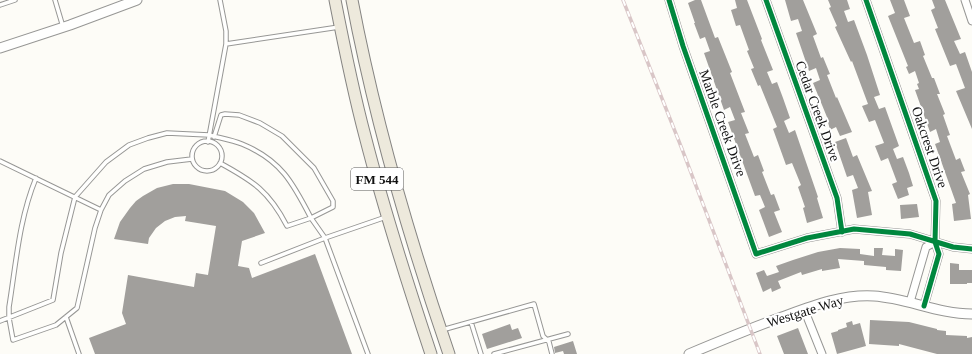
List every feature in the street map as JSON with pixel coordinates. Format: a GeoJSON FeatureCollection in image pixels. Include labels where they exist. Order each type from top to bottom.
{"type":"FeatureCollection","features":[{"type":"Feature","properties":{"kind":"main road","name":"FM 544"},"geometry":{"type":"LineString","coordinates":[[335,0],[365,136],[404,274],[431,354]]}},
{"type":"Feature","properties":{"kind":"main road","name":"FM 544"},"geometry":{"type":"LineString","coordinates":[[352,0],[363,56],[381,132],[403,210],[448,354]]}},
{"type":"Feature","properties":{"kind":"main road"},"geometry":{"type":"LineString","coordinates":[[387,216],[403,210]]}},
{"type":"Feature","properties":{"kind":"street"},"geometry":{"type":"LineString","coordinates":[[0,48],[136,0]]}},
{"type":"Feature","properties":{"kind":"street","name":"Marble Creek Drive"},"geometry":{"type":"LineString","coordinates":[[669,0],[683,46],[756,254],[807,238],[842,232]]}},
{"type":"Feature","properties":{"kind":"street","name":"Cedar Creek Drive"},"geometry":{"type":"LineString","coordinates":[[766,0],[837,198],[842,232]]}},
{"type":"Feature","properties":{"kind":"street","name":"Oakcrest Drive"},"geometry":{"type":"LineString","coordinates":[[866,0],[936,202],[935,242],[939,254],[924,306]]}},
{"type":"Feature","properties":{"kind":"street"},"geometry":{"type":"LineString","coordinates":[[965,0],[972,21]]}},
{"type":"Feature","properties":{"kind":"street"},"geometry":{"type":"LineString","coordinates":[[842,232],[854,229],[910,234],[953,247],[972,249]]}},
{"type":"Feature","properties":{"kind":"street"},"geometry":{"type":"LineString","coordinates":[[910,302],[926,247],[935,242]]}},
{"type":"Feature","properties":{"kind":"street","name":"Westgate Way"},"geometry":{"type":"LineString","coordinates":[[689,354],[750,329],[836,299],[872,296],[891,298],[945,312],[972,314]]}},
{"type":"Feature","properties":{"kind":"street"},"geometry":{"type":"LineString","coordinates":[[804,309],[822,354]]}},
{"type":"Feature","properties":{"kind":"lane"},"geometry":{"type":"LineString","coordinates":[[0,5],[15,0]]}},
{"type":"Feature","properties":{"kind":"lane"},"geometry":{"type":"LineString","coordinates":[[55,0],[63,27]]}},
{"type":"Feature","properties":{"kind":"lane"},"geometry":{"type":"LineString","coordinates":[[208,142],[226,44],[226,30],[220,0]]}},
{"type":"Feature","properties":{"kind":"lane"},"geometry":{"type":"LineString","coordinates":[[226,44],[341,27]]}},
{"type":"Feature","properties":{"kind":"lane"},"geometry":{"type":"LineString","coordinates":[[214,137],[221,115],[224,113],[239,115],[260,123],[282,136],[314,168],[333,201],[333,207],[311,218],[287,226],[278,208],[261,189],[244,176],[220,163]]}},
{"type":"Feature","properties":{"kind":"lane"},"geometry":{"type":"LineString","coordinates":[[0,322],[53,300],[61,253],[75,197],[106,162],[129,145],[148,138],[168,133],[210,135],[240,144],[261,153],[280,168],[292,183],[311,218],[325,238],[368,354]]}},
{"type":"Feature","properties":{"kind":"lane"},"geometry":{"type":"LineString","coordinates":[[208,142],[212,142],[218,148],[221,155],[220,163],[213,169],[205,171],[197,167],[192,159],[193,152],[197,145],[208,142]]}},
{"type":"Feature","properties":{"kind":"lane"},"geometry":{"type":"LineString","coordinates":[[36,178],[28,197],[9,307],[9,318],[13,340],[56,325],[77,308],[93,234],[101,210],[109,196],[125,181],[144,170],[167,162],[192,159]]}},
{"type":"Feature","properties":{"kind":"lane"},"geometry":{"type":"LineString","coordinates":[[0,160],[101,210]]}},
{"type":"Feature","properties":{"kind":"lane"},"geometry":{"type":"LineString","coordinates":[[261,263],[387,216]]}},
{"type":"Feature","properties":{"kind":"lane"},"geometry":{"type":"LineString","coordinates":[[440,330],[534,304],[543,336],[549,342],[552,354]]}},
{"type":"Feature","properties":{"kind":"lane"},"geometry":{"type":"LineString","coordinates":[[66,317],[79,354]]}},
{"type":"Feature","properties":{"kind":"lane"},"geometry":{"type":"LineString","coordinates":[[471,322],[481,354]]}},
{"type":"Feature","properties":{"kind":"lane"},"geometry":{"type":"LineString","coordinates":[[494,354],[568,334]]}},
{"type":"Feature","properties":{"kind":"building"},"geometry":{"type":"Polygon","coordinates":[[[695,0],[701,0],[715,38],[718,37],[732,72],[730,73],[745,112],[741,113],[749,133],[745,134],[754,157],[758,155],[764,171],[762,172],[771,195],[774,194],[780,210],[774,212],[782,232],[769,237],[759,210],[765,207],[760,195],[755,196],[728,122],[735,120],[730,107],[724,110],[704,53],[710,51],[705,37],[700,39],[694,23],[688,3],[695,0]]]}},
{"type":"Feature","properties":{"kind":"building"},"geometry":{"type":"Polygon","coordinates":[[[735,0],[747,0],[773,70],[767,72],[772,84],[777,82],[790,118],[784,121],[789,133],[795,130],[818,197],[817,198],[823,218],[807,223],[803,208],[805,207],[798,187],[801,185],[792,163],[786,165],[773,129],[777,127],[760,85],[758,86],[751,69],[754,68],[747,51],[749,50],[740,25],[736,26],[731,10],[737,8],[735,0]]]}},
{"type":"Feature","properties":{"kind":"building"},"geometry":{"type":"Polygon","coordinates":[[[785,0],[803,0],[817,34],[813,36],[821,58],[823,57],[830,74],[827,75],[852,132],[840,136],[836,127],[830,130],[829,122],[813,83],[820,80],[816,68],[809,71],[796,33],[802,31],[798,19],[791,21],[785,0]]]}},
{"type":"Feature","properties":{"kind":"building"},"geometry":{"type":"Polygon","coordinates":[[[828,0],[847,0],[850,9],[844,11],[848,22],[854,20],[880,95],[874,97],[879,109],[885,107],[899,146],[893,149],[897,159],[903,157],[909,173],[913,186],[907,188],[909,195],[898,199],[892,184],[897,182],[888,158],[881,161],[875,146],[884,143],[875,120],[869,122],[862,106],[868,104],[852,61],[851,62],[835,27],[837,26],[829,8],[831,7],[828,0]]]}},
{"type":"Feature","properties":{"kind":"building"},"geometry":{"type":"Polygon","coordinates":[[[890,0],[904,0],[910,16],[904,18],[914,43],[920,41],[925,55],[923,56],[940,94],[937,94],[945,114],[943,115],[950,135],[947,136],[956,160],[960,158],[965,171],[961,172],[970,194],[968,195],[971,219],[954,221],[952,204],[956,203],[935,144],[940,142],[936,129],[930,132],[915,90],[919,89],[917,84],[919,83],[915,71],[909,74],[906,67],[908,66],[888,16],[895,13],[890,0]]]}},
{"type":"Feature","properties":{"kind":"building"},"geometry":{"type":"Polygon","coordinates":[[[932,0],[945,0],[961,39],[954,41],[960,54],[965,52],[972,72],[972,129],[956,91],[965,88],[956,64],[950,66],[935,29],[938,28],[931,10],[935,8],[932,0]]]}},
{"type":"Feature","properties":{"kind":"building"},"geometry":{"type":"Polygon","coordinates":[[[846,138],[853,157],[857,155],[872,191],[868,192],[872,215],[857,218],[852,190],[858,188],[853,175],[847,177],[835,142],[846,138]]]}},
{"type":"Feature","properties":{"kind":"building"},"geometry":{"type":"Polygon","coordinates":[[[173,184],[189,184],[225,191],[243,202],[254,213],[265,233],[242,241],[238,266],[249,268],[252,278],[315,254],[352,354],[95,354],[89,338],[126,324],[122,313],[128,275],[194,287],[196,273],[208,275],[216,226],[185,221],[186,216],[175,217],[165,221],[156,228],[149,238],[148,244],[114,239],[120,222],[136,201],[157,188],[173,184]]]}},
{"type":"Feature","properties":{"kind":"building"},"geometry":{"type":"Polygon","coordinates":[[[917,204],[919,217],[901,219],[900,205],[917,204]]]}},
{"type":"Feature","properties":{"kind":"building"},"geometry":{"type":"Polygon","coordinates":[[[840,248],[860,249],[860,254],[874,256],[874,248],[883,248],[882,255],[895,256],[895,249],[903,250],[901,271],[886,270],[886,267],[864,265],[864,261],[838,259],[840,268],[822,271],[822,269],[802,275],[801,272],[778,281],[781,288],[772,292],[771,288],[763,292],[756,273],[764,270],[767,276],[779,272],[776,266],[818,252],[840,248]]]}},
{"type":"Feature","properties":{"kind":"building"},"geometry":{"type":"Polygon","coordinates":[[[950,263],[959,264],[959,270],[972,270],[972,283],[950,284],[950,263]]]}},
{"type":"Feature","properties":{"kind":"building"},"geometry":{"type":"Polygon","coordinates":[[[870,320],[909,322],[946,331],[946,335],[967,336],[967,338],[972,337],[972,354],[937,354],[899,344],[899,346],[869,344],[870,320]]]}},
{"type":"Feature","properties":{"kind":"building"},"geometry":{"type":"Polygon","coordinates":[[[852,321],[853,325],[860,323],[866,346],[837,354],[831,333],[847,327],[846,323],[852,321]]]}},
{"type":"Feature","properties":{"kind":"building"},"geometry":{"type":"Polygon","coordinates":[[[510,324],[512,330],[518,328],[522,338],[487,349],[482,334],[510,324]]]}},
{"type":"Feature","properties":{"kind":"building"},"geometry":{"type":"Polygon","coordinates":[[[798,328],[808,354],[784,354],[777,336],[798,328]]]}},
{"type":"Feature","properties":{"kind":"building"},"geometry":{"type":"Polygon","coordinates":[[[573,341],[577,354],[564,354],[563,351],[555,353],[554,347],[573,341]]]}},
{"type":"Feature","properties":{"kind":"railway"},"geometry":{"type":"LineString","coordinates":[[623,0],[682,149],[760,354]]}},
{"type":"Feature","properties":{"kind":"cycle path"},"geometry":{"type":"LineString","coordinates":[[669,0],[683,46],[756,254],[807,238],[854,229],[910,234],[953,247],[972,249]]}},
{"type":"Feature","properties":{"kind":"cycle path"},"geometry":{"type":"LineString","coordinates":[[766,0],[837,198],[842,232]]}},
{"type":"Feature","properties":{"kind":"cycle path"},"geometry":{"type":"LineString","coordinates":[[866,0],[936,201],[935,242],[939,254],[924,306]]}}]}
